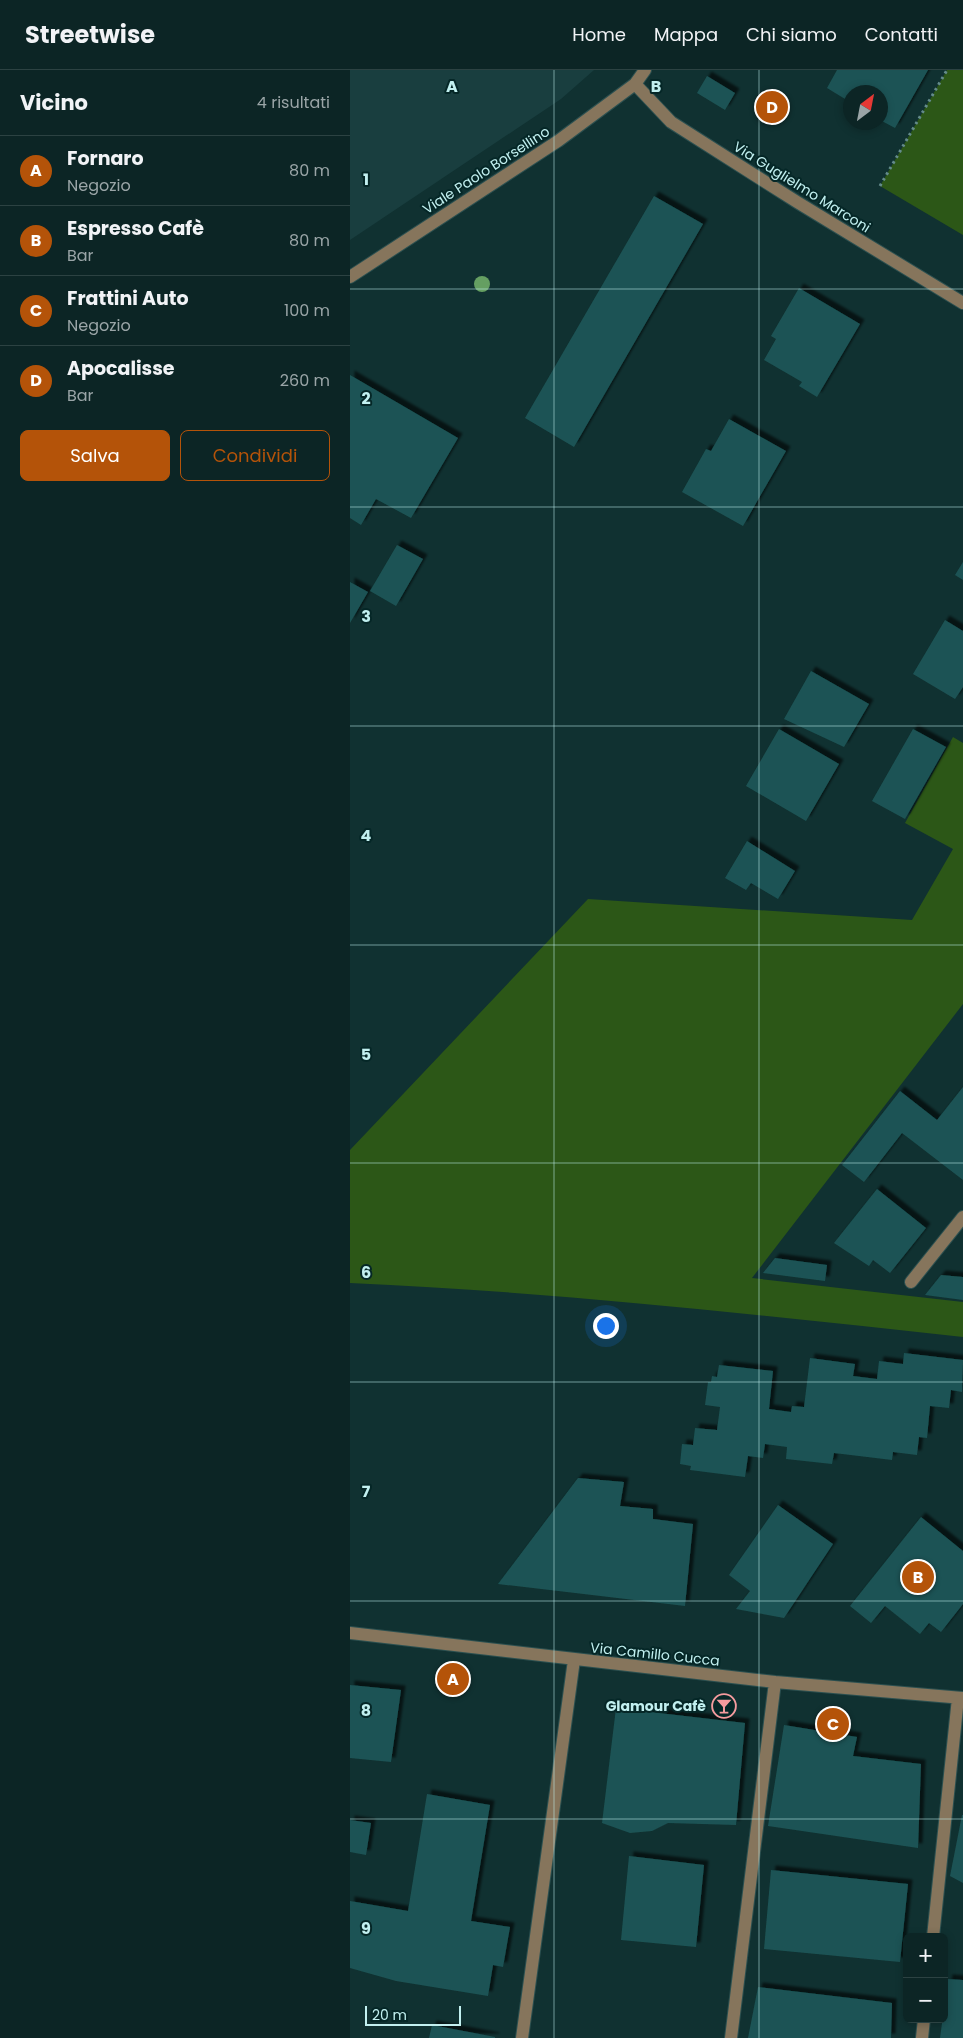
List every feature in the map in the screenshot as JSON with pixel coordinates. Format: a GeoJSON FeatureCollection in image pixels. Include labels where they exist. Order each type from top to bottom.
{"type":"FeatureCollection","features":[{"type":"Feature","properties":{"kind":"street","name":"Viale Paolo Borsellino"},"geometry":{"type":"LineString","coordinates":[[350,277],[558,141],[635,84],[645,70]]}},
{"type":"Feature","properties":{"kind":"street","name":"Via Guglielmo Marconi"},"geometry":{"type":"LineString","coordinates":[[635,84],[671,122],[797,202],[963,303]]}},
{"type":"Feature","properties":{"kind":"street"},"geometry":{"type":"LineString","coordinates":[[911,1282],[963,1217]]}},
{"type":"Feature","properties":{"kind":"street","name":"Via Camillo Cucca"},"geometry":{"type":"LineString","coordinates":[[350,1633],[775,1682],[961,1698]]}},
{"type":"Feature","properties":{"kind":"street"},"geometry":{"type":"LineString","coordinates":[[522,2038],[574,1660]]}},
{"type":"Feature","properties":{"kind":"street"},"geometry":{"type":"LineString","coordinates":[[731,2038],[775,1682]]}},
{"type":"Feature","properties":{"kind":"street"},"geometry":{"type":"LineString","coordinates":[[933,1933],[961,1698]]}},
{"type":"Feature","properties":{"kind":"street"},"geometry":{"type":"LineString","coordinates":[[922,2038],[924,2023]]}},
{"type":"Feature","properties":{"kind":"path"},"geometry":{"type":"LineString","coordinates":[[880,186],[948,70]]}},
{"type":"Feature","properties":{"kind":"shaded area"},"geometry":{"type":"Polygon","coordinates":[[[350,70],[594,70],[561,99],[350,240],[350,70]]]}},
{"type":"Feature","properties":{"kind":"green space"},"geometry":{"type":"Polygon","coordinates":[[[947,70],[963,70],[963,235],[880,186],[947,70]]]}},
{"type":"Feature","properties":{"kind":"green space"},"geometry":{"type":"Polygon","coordinates":[[[953,737],[963,743],[963,1004],[752,1278],[963,1302],[963,1337],[580,1298],[350,1283],[350,1150],[588,899],[912,920],[953,849],[905,823],[953,737]]]}},
{"type":"Feature","properties":{"kind":"building"},"geometry":{"type":"Polygon","coordinates":[[[837,70],[928,70],[895,128],[888,124],[888,85],[843,85],[843,98],[827,88],[837,70]]]}},
{"type":"Feature","properties":{"kind":"building"},"geometry":{"type":"Polygon","coordinates":[[[707,76],[735,93],[725,110],[697,93],[707,76]]]}},
{"type":"Feature","properties":{"kind":"building"},"geometry":{"type":"Polygon","coordinates":[[[654,196],[703,224],[574,447],[525,418],[654,196]]]}},
{"type":"Feature","properties":{"kind":"building"},"geometry":{"type":"Polygon","coordinates":[[[799,288],[860,324],[817,397],[799,386],[802,382],[764,360],[776,339],[771,336],[799,288]]]}},
{"type":"Feature","properties":{"kind":"building"},"geometry":{"type":"Polygon","coordinates":[[[350,375],[458,438],[411,518],[376,499],[361,525],[350,518],[350,375]]]}},
{"type":"Feature","properties":{"kind":"building"},"geometry":{"type":"Polygon","coordinates":[[[729,419],[786,451],[743,526],[682,492],[706,449],[711,451],[729,419]]]}},
{"type":"Feature","properties":{"kind":"building"},"geometry":{"type":"Polygon","coordinates":[[[397,545],[423,559],[396,606],[370,591],[397,545]]]}},
{"type":"Feature","properties":{"kind":"building"},"geometry":{"type":"Polygon","coordinates":[[[963,562],[963,580],[955,575],[963,562]]]}},
{"type":"Feature","properties":{"kind":"building"},"geometry":{"type":"Polygon","coordinates":[[[350,582],[368,592],[350,623],[350,582]]]}},
{"type":"Feature","properties":{"kind":"building"},"geometry":{"type":"Polygon","coordinates":[[[945,620],[963,631],[963,687],[955,699],[913,674],[945,620]]]}},
{"type":"Feature","properties":{"kind":"building"},"geometry":{"type":"Polygon","coordinates":[[[811,671],[869,704],[844,747],[784,719],[811,671]]]}},
{"type":"Feature","properties":{"kind":"building"},"geometry":{"type":"Polygon","coordinates":[[[779,729],[839,764],[806,821],[746,786],[779,729]]]}},
{"type":"Feature","properties":{"kind":"building"},"geometry":{"type":"Polygon","coordinates":[[[913,729],[946,747],[905,819],[872,801],[913,729]]]}},
{"type":"Feature","properties":{"kind":"building"},"geometry":{"type":"Polygon","coordinates":[[[747,841],[795,871],[778,899],[751,883],[746,890],[725,878],[747,841]]]}},
{"type":"Feature","properties":{"kind":"building"},"geometry":{"type":"Polygon","coordinates":[[[963,1087],[963,1180],[902,1133],[864,1182],[842,1165],[900,1091],[937,1120],[963,1087]]]}},
{"type":"Feature","properties":{"kind":"building"},"geometry":{"type":"Polygon","coordinates":[[[877,1189],[926,1228],[890,1273],[873,1260],[869,1266],[834,1243],[877,1189]]]}},
{"type":"Feature","properties":{"kind":"building"},"geometry":{"type":"Polygon","coordinates":[[[775,1258],[827,1265],[825,1281],[763,1273],[775,1258]]]}},
{"type":"Feature","properties":{"kind":"building"},"geometry":{"type":"Polygon","coordinates":[[[941,1275],[963,1277],[963,1300],[925,1295],[941,1275]]]}},
{"type":"Feature","properties":{"kind":"building"},"geometry":{"type":"Polygon","coordinates":[[[904,1353],[963,1360],[962,1392],[951,1390],[949,1408],[930,1406],[927,1438],[919,1437],[917,1455],[893,1452],[892,1460],[834,1453],[832,1464],[786,1459],[787,1447],[765,1444],[763,1458],[748,1456],[745,1477],[690,1470],[691,1466],[680,1464],[682,1444],[693,1445],[695,1428],[717,1430],[720,1407],[705,1405],[708,1382],[711,1382],[712,1376],[717,1377],[719,1365],[773,1371],[769,1409],[791,1412],[792,1406],[804,1407],[810,1358],[855,1364],[853,1376],[877,1379],[879,1361],[903,1364],[904,1353]]]}},
{"type":"Feature","properties":{"kind":"building"},"geometry":{"type":"Polygon","coordinates":[[[578,1478],[624,1482],[620,1506],[653,1509],[653,1519],[693,1524],[685,1606],[498,1584],[578,1478]]]}},
{"type":"Feature","properties":{"kind":"building"},"geometry":{"type":"Polygon","coordinates":[[[778,1505],[833,1544],[784,1618],[736,1609],[750,1591],[729,1575],[778,1505]]]}},
{"type":"Feature","properties":{"kind":"building"},"geometry":{"type":"Polygon","coordinates":[[[921,1517],[963,1551],[963,1604],[941,1632],[929,1623],[920,1634],[885,1606],[871,1623],[850,1606],[921,1517]]]}},
{"type":"Feature","properties":{"kind":"building"},"geometry":{"type":"Polygon","coordinates":[[[350,1685],[401,1690],[391,1762],[350,1758],[350,1685]]]}},
{"type":"Feature","properties":{"kind":"building"},"geometry":{"type":"Polygon","coordinates":[[[616,1708],[745,1723],[736,1825],[668,1823],[652,1831],[630,1833],[602,1823],[616,1708]]]}},
{"type":"Feature","properties":{"kind":"building"},"geometry":{"type":"Polygon","coordinates":[[[784,1725],[857,1737],[853,1756],[921,1764],[918,1848],[768,1826],[784,1725]]]}},
{"type":"Feature","properties":{"kind":"building"},"geometry":{"type":"Polygon","coordinates":[[[427,1794],[490,1805],[471,1921],[510,1927],[503,1967],[493,1965],[488,1996],[396,1981],[350,1968],[350,1901],[408,1911],[427,1794]]]}},
{"type":"Feature","properties":{"kind":"building"},"geometry":{"type":"Polygon","coordinates":[[[963,1815],[963,1883],[950,1876],[963,1815]]]}},
{"type":"Feature","properties":{"kind":"building"},"geometry":{"type":"Polygon","coordinates":[[[350,1820],[371,1823],[366,1855],[350,1852],[350,1820]]]}},
{"type":"Feature","properties":{"kind":"building"},"geometry":{"type":"Polygon","coordinates":[[[629,1856],[704,1865],[696,1947],[621,1940],[629,1856]]]}},
{"type":"Feature","properties":{"kind":"building"},"geometry":{"type":"Polygon","coordinates":[[[771,1870],[908,1884],[900,1962],[764,1949],[771,1870]]]}},
{"type":"Feature","properties":{"kind":"building"},"geometry":{"type":"Polygon","coordinates":[[[948,1979],[963,1980],[963,2038],[940,2038],[942,2023],[948,2023],[948,1979]]]}},
{"type":"Feature","properties":{"kind":"building"},"geometry":{"type":"Polygon","coordinates":[[[758,1987],[892,2003],[891,2038],[748,2038],[758,1987]]]}},
{"type":"Feature","properties":{"kind":"building"},"geometry":{"type":"Polygon","coordinates":[[[432,2025],[495,2037],[495,2038],[429,2038],[432,2025]]]}},
{"type":"Feature","properties":{"kind":"place","name":"Apocalisse"},"geometry":{"type":"Point","coordinates":[772,107]}},
{"type":"Feature","properties":{"kind":"place","name":"Espresso Cafè"},"geometry":{"type":"Point","coordinates":[918,1577]}},
{"type":"Feature","properties":{"kind":"place","name":"Fornaro"},"geometry":{"type":"Point","coordinates":[453,1679]}},
{"type":"Feature","properties":{"kind":"place","name":"Glamour Cafè"},"geometry":{"type":"Point","coordinates":[724,1706]}},
{"type":"Feature","properties":{"kind":"place","name":"Frattini Auto"},"geometry":{"type":"Point","coordinates":[833,1724]}}]}
